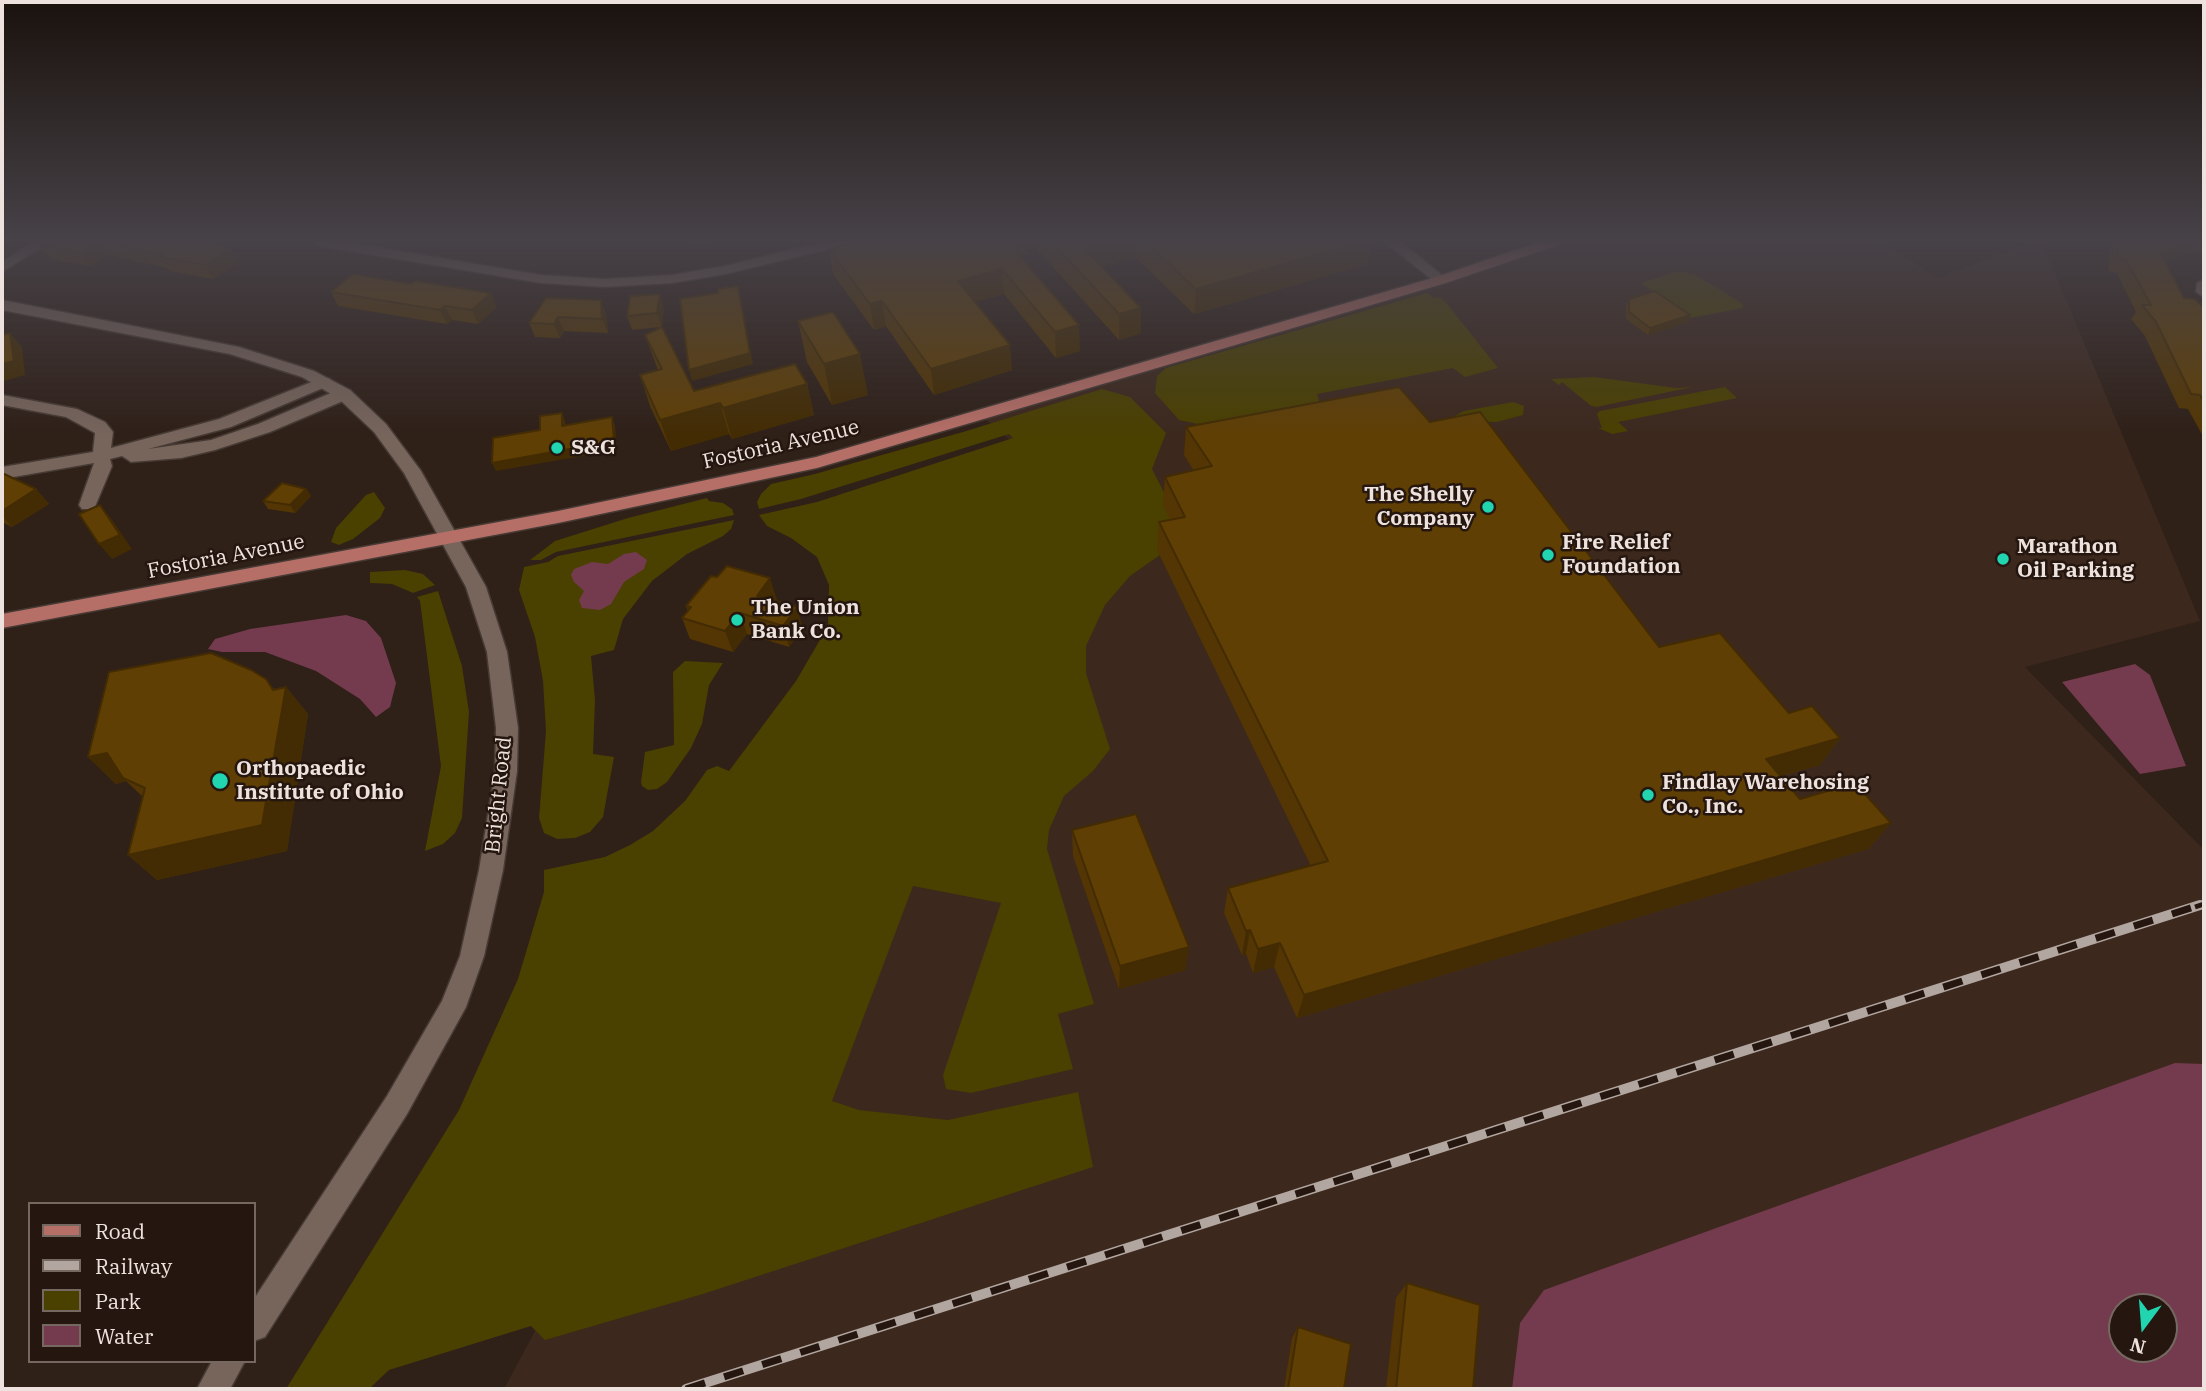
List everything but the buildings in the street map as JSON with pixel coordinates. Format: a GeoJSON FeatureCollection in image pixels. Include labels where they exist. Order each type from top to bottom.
{"type":"FeatureCollection","features":[{"type":"Feature","properties":{"kind":"main road","name":"Fostoria Avenue"},"geometry":{"type":"LineString","coordinates":[[2,621],[451,538],[739,479],[851,453],[1349,307]]}},
{"type":"Feature","properties":{"kind":"street","name":"Bright Road"},"geometry":{"type":"LineString","coordinates":[[12,307],[233,350],[268,360],[324,382],[344,394],[362,408],[397,448],[451,538],[488,618],[504,688],[506,771],[491,870],[472,956],[453,1007],[397,1105],[256,1323]]}},
{"type":"Feature","properties":{"kind":"street"},"geometry":{"type":"LineString","coordinates":[[2,472],[101,456],[225,423],[324,382]]}},
{"type":"Feature","properties":{"kind":"street"},"geometry":{"type":"LineString","coordinates":[[101,456],[149,456],[215,445],[344,394]]}},
{"type":"Feature","properties":{"kind":"street"},"geometry":{"type":"LineString","coordinates":[[2,400],[71,413],[92,420],[104,432],[102,477],[88,505]]}},
{"type":"Feature","properties":{"kind":"street"},"geometry":{"type":"LineString","coordinates":[[212,1389],[229,1363]]}},
{"type":"Feature","properties":{"kind":"shaded area"},"geometry":{"type":"Polygon","coordinates":[[[1336,307],[2069,307],[2200,621],[2025,667],[2204,850],[2204,904],[2037,958],[2204,905],[2204,1389],[504,1389],[1011,441],[982,416],[1336,307]]]}},
{"type":"Feature","properties":{"kind":"green space"},"geometry":{"type":"Polygon","coordinates":[[[1379,307],[1449,307],[1498,368],[1465,377],[1453,368],[1317,394],[1320,403],[1203,425],[1179,420],[1155,393],[1157,376],[1166,368],[1379,307]]]}},
{"type":"Feature","properties":{"kind":"green space"},"geometry":{"type":"Polygon","coordinates":[[[1674,307],[1743,307],[1743,308],[1690,318],[1674,307]]]}},
{"type":"Feature","properties":{"kind":"green space"},"geometry":{"type":"Polygon","coordinates":[[[1594,377],[1676,388],[1693,387],[1596,407],[1562,382],[1559,385],[1551,379],[1594,377]]]}},
{"type":"Feature","properties":{"kind":"green space"},"geometry":{"type":"Polygon","coordinates":[[[1725,387],[1737,398],[1618,422],[1628,431],[1612,434],[1598,428],[1602,428],[1597,414],[1600,411],[1725,387]]]}},
{"type":"Feature","properties":{"kind":"green space"},"geometry":{"type":"Polygon","coordinates":[[[1102,389],[1130,397],[1166,433],[1152,469],[1170,504],[1183,545],[1158,551],[1160,555],[1130,576],[1105,605],[1086,646],[1086,673],[1110,749],[1093,771],[1064,796],[1049,830],[1047,849],[1094,1004],[1058,1014],[1073,1069],[971,1093],[946,1089],[943,1075],[1001,903],[913,886],[832,1101],[859,1110],[948,1120],[1078,1092],[1093,1167],[703,1294],[545,1340],[531,1326],[389,1370],[369,1389],[286,1389],[459,1110],[518,979],[544,892],[544,870],[605,857],[630,845],[653,831],[685,801],[707,770],[717,766],[729,771],[796,681],[828,626],[829,585],[817,557],[791,538],[767,526],[759,515],[817,502],[1013,438],[1009,434],[801,499],[759,509],[757,502],[761,494],[771,484],[963,432],[1102,389]]]}},
{"type":"Feature","properties":{"kind":"green space"},"geometry":{"type":"Polygon","coordinates":[[[1513,402],[1524,406],[1523,415],[1497,422],[1451,421],[1451,418],[1464,411],[1513,402]]]}},
{"type":"Feature","properties":{"kind":"green space"},"geometry":{"type":"Polygon","coordinates":[[[374,492],[385,508],[380,518],[353,539],[339,545],[331,542],[336,528],[366,495],[374,492]]]}},
{"type":"Feature","properties":{"kind":"green space"},"geometry":{"type":"Polygon","coordinates":[[[707,498],[709,501],[723,503],[732,509],[734,515],[556,552],[541,560],[530,560],[555,541],[628,518],[707,498]]]}},
{"type":"Feature","properties":{"kind":"green space"},"geometry":{"type":"Polygon","coordinates":[[[734,520],[731,529],[723,536],[687,554],[652,581],[623,619],[614,650],[591,656],[595,700],[593,754],[614,757],[603,817],[590,832],[575,838],[557,839],[544,833],[539,818],[546,731],[543,681],[535,637],[519,590],[524,567],[548,562],[558,556],[734,520]]]}},
{"type":"Feature","properties":{"kind":"green space"},"geometry":{"type":"Polygon","coordinates":[[[405,570],[423,574],[435,585],[413,593],[392,584],[370,583],[370,572],[405,570]]]}},
{"type":"Feature","properties":{"kind":"green space"},"geometry":{"type":"Polygon","coordinates":[[[438,591],[462,666],[469,712],[462,818],[455,833],[443,844],[425,851],[441,766],[420,601],[417,597],[438,591]]]}},
{"type":"Feature","properties":{"kind":"green space"},"geometry":{"type":"Polygon","coordinates":[[[685,661],[723,663],[709,685],[702,724],[691,748],[667,782],[657,789],[648,790],[641,782],[645,752],[674,745],[673,672],[685,661]]]}},
{"type":"Feature","properties":{"kind":"water"},"geometry":{"type":"Polygon","coordinates":[[[636,552],[647,560],[644,569],[624,582],[611,604],[600,610],[582,608],[579,600],[584,591],[574,582],[571,575],[574,569],[592,562],[608,564],[624,554],[636,552]]]}},
{"type":"Feature","properties":{"kind":"water"},"geometry":{"type":"Polygon","coordinates":[[[346,615],[366,621],[381,638],[396,683],[390,707],[376,717],[360,699],[316,671],[265,652],[222,652],[208,649],[215,639],[250,629],[346,615]]]}},
{"type":"Feature","properties":{"kind":"water"},"geometry":{"type":"Polygon","coordinates":[[[2135,664],[2150,675],[2186,766],[2140,774],[2062,682],[2135,664]]]}},
{"type":"Feature","properties":{"kind":"water"},"geometry":{"type":"Polygon","coordinates":[[[2175,1063],[2204,1064],[2204,1389],[1512,1389],[1520,1323],[1544,1290],[2175,1063]]]}},
{"type":"Feature","properties":{"kind":"railway"},"geometry":{"type":"LineString","coordinates":[[2195,907],[2204,904]]}},
{"type":"Feature","properties":{"kind":"railway"},"geometry":{"type":"LineString","coordinates":[[686,1389],[2200,905]]}},
{"type":"Feature","properties":{"kind":"place","name":"S&G"},"geometry":{"type":"Point","coordinates":[557,448]}},
{"type":"Feature","properties":{"kind":"place","name":"The Shelly Company"},"geometry":{"type":"Point","coordinates":[1488,507]}},
{"type":"Feature","properties":{"kind":"place","name":"Fire Relief Foundation"},"geometry":{"type":"Point","coordinates":[1548,555]}},
{"type":"Feature","properties":{"kind":"place","name":"Marathon Oil Parking"},"geometry":{"type":"Point","coordinates":[2003,559]}},
{"type":"Feature","properties":{"kind":"place","name":"The Union Bank Co."},"geometry":{"type":"Point","coordinates":[737,620]}},
{"type":"Feature","properties":{"kind":"place","name":"Orthopaedic Institute of Ohio"},"geometry":{"type":"Point","coordinates":[220,781]}},
{"type":"Feature","properties":{"kind":"place","name":"Findlay Warehosing Co., Inc."},"geometry":{"type":"Point","coordinates":[1648,795]}}]}
